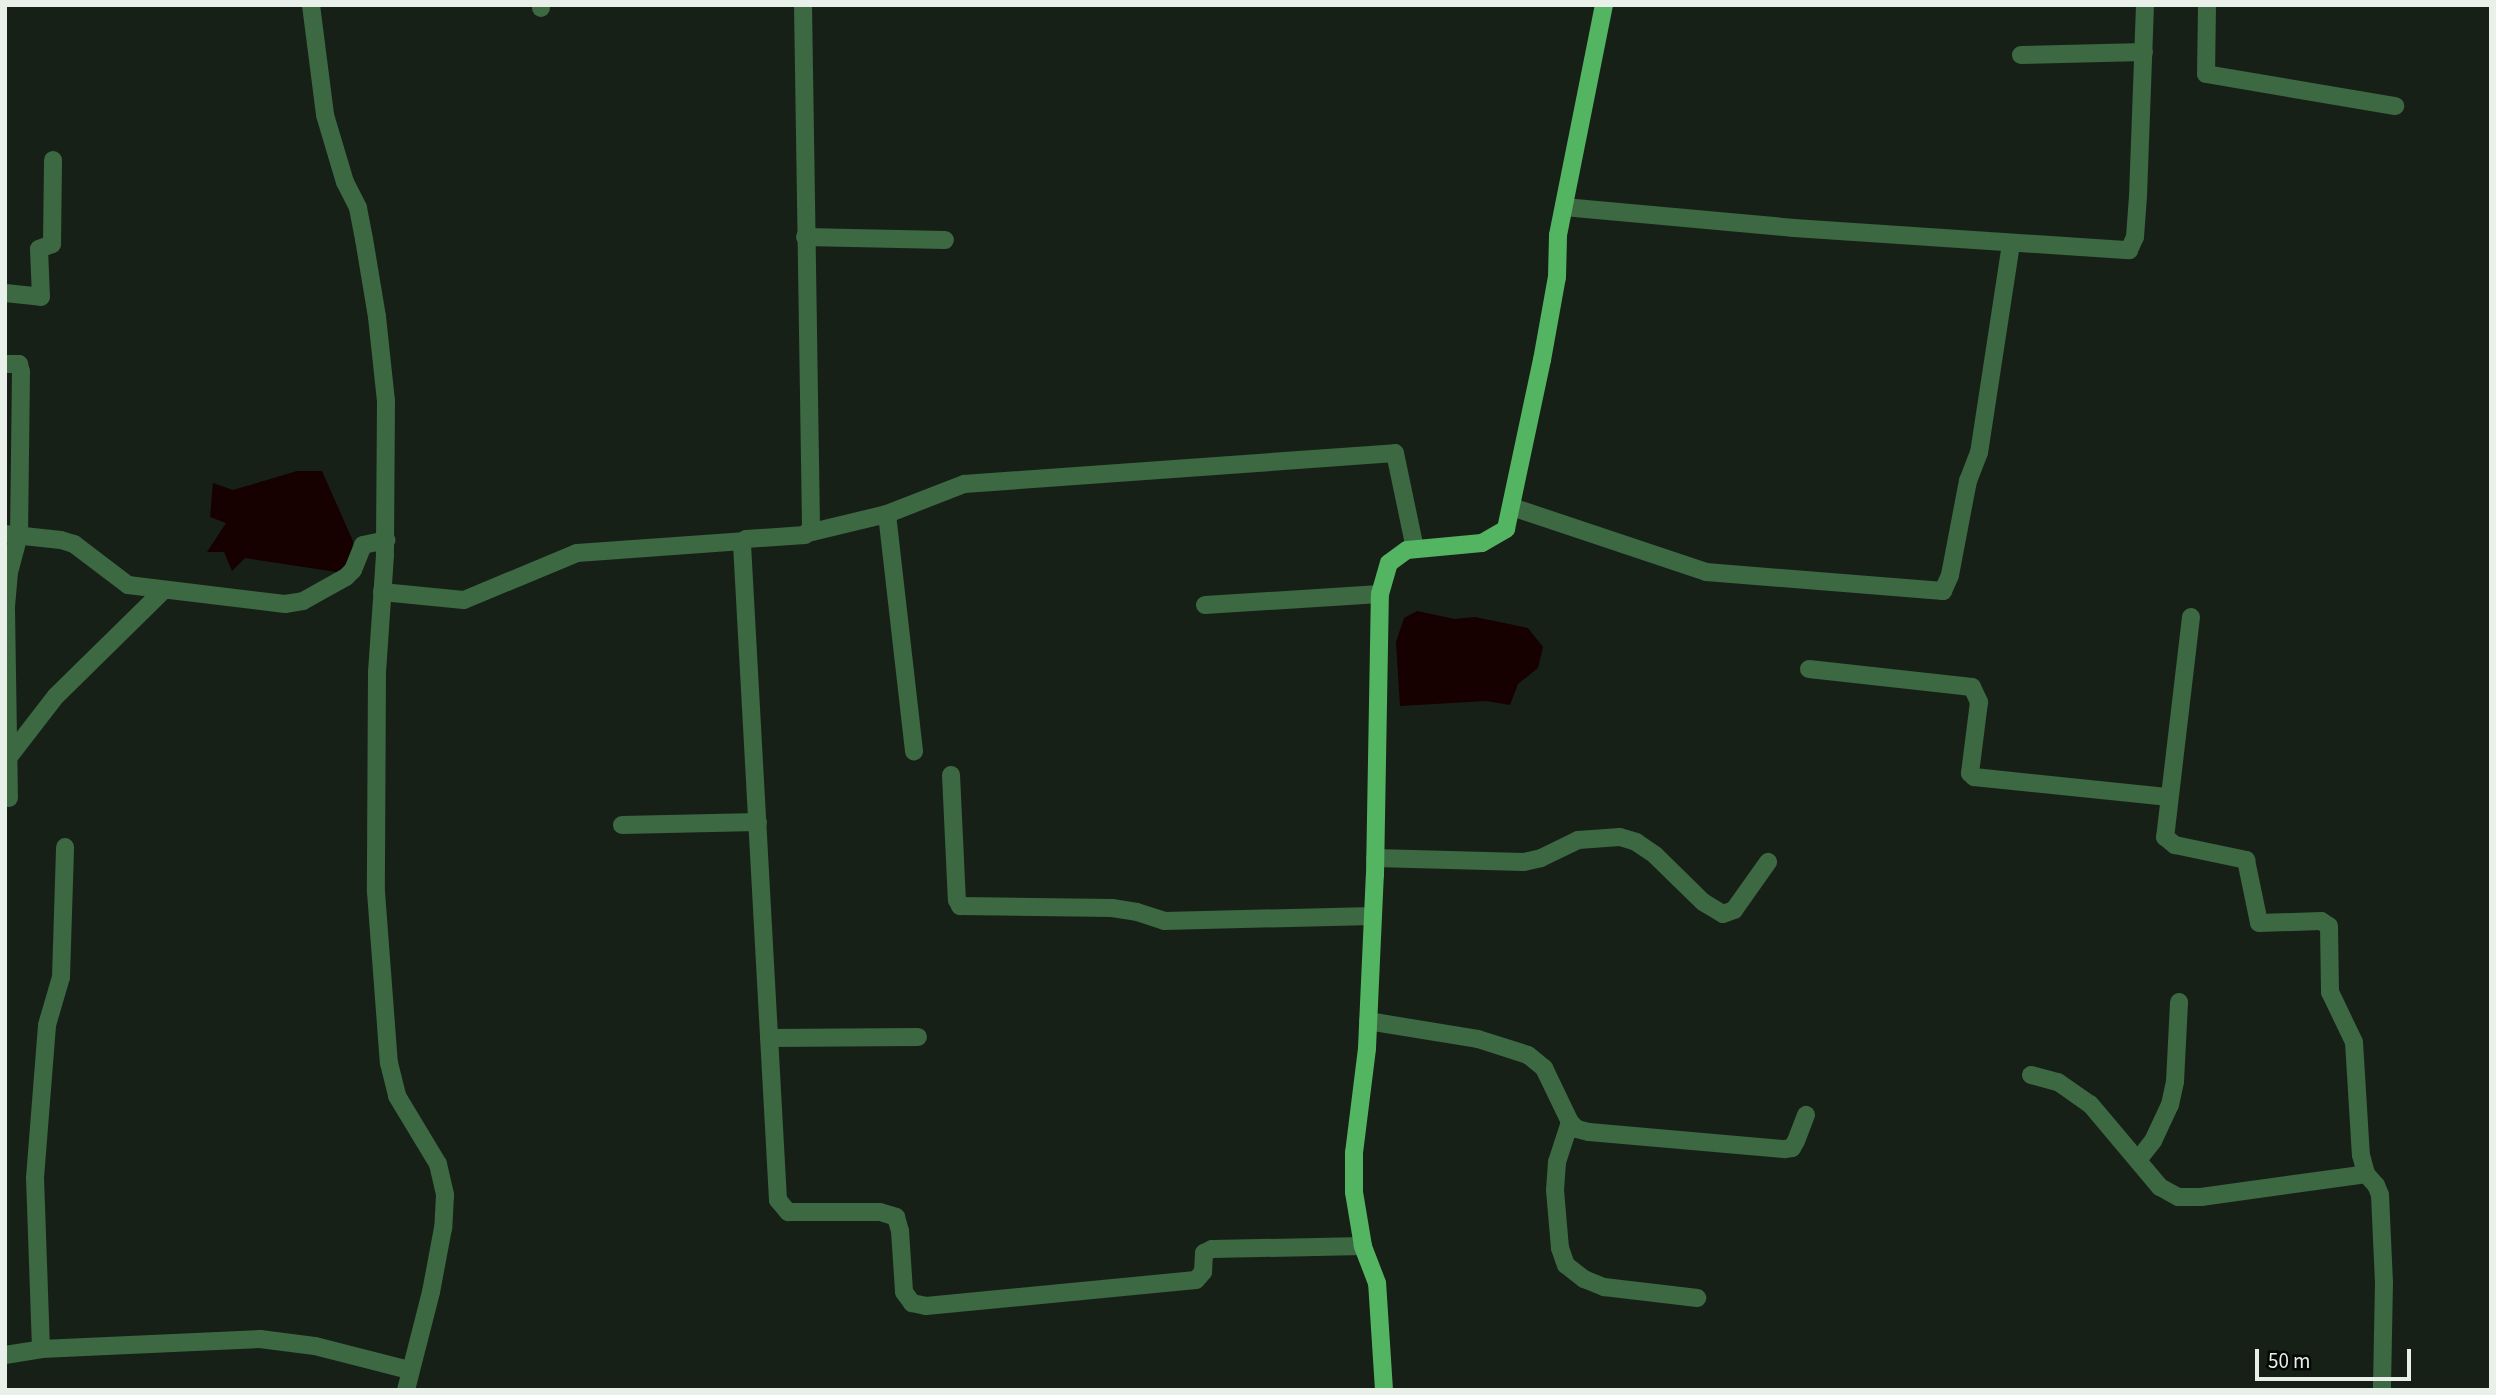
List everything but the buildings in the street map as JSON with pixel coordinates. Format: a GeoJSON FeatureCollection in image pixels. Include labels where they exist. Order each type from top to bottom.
{"type":"FeatureCollection","features":[{"type":"Feature","properties":{"kind":"main road"},"geometry":{"type":"LineString","coordinates":[[1384,1390],[1377,1283],[1363,1247],[1354,1192],[1354,1153],[1368,1021],[1373,916],[1380,594],[1389,564],[1398,555],[1415,549],[1482,544],[1506,529],[1557,277],[1558,235],[1604,5]]}},
{"type":"Feature","properties":{"kind":"street"},"geometry":{"type":"LineString","coordinates":[[311,5],[325,115],[345,183],[358,208],[377,317],[386,401],[386,540],[376,670],[376,892],[389,1063],[397,1096],[438,1164],[445,1195],[443,1228],[431,1292],[406,1390]]}},
{"type":"Feature","properties":{"kind":"street"},"geometry":{"type":"LineString","coordinates":[[803,5],[808,533]]}},
{"type":"Feature","properties":{"kind":"street"},"geometry":{"type":"LineString","coordinates":[[1563,207],[2011,245],[2122,251],[2132,246],[2138,196],[2145,5]]}},
{"type":"Feature","properties":{"kind":"street"},"geometry":{"type":"LineString","coordinates":[[2207,5],[2206,74],[2395,106]]}},
{"type":"Feature","properties":{"kind":"street"},"geometry":{"type":"LineString","coordinates":[[2021,55],[2144,52]]}},
{"type":"Feature","properties":{"kind":"street"},"geometry":{"type":"LineString","coordinates":[[5,293],[41,297],[39,249],[52,244],[53,160]]}},
{"type":"Feature","properties":{"kind":"street"},"geometry":{"type":"LineString","coordinates":[[805,237],[945,240]]}},
{"type":"Feature","properties":{"kind":"street"},"geometry":{"type":"LineString","coordinates":[[1512,507],[1706,572],[1943,591],[1948,582],[1968,481],[1979,453],[2011,245]]}},
{"type":"Feature","properties":{"kind":"street"},"geometry":{"type":"LineString","coordinates":[[5,363],[19,364],[21,372],[6,642],[9,798]]}},
{"type":"Feature","properties":{"kind":"street"},"geometry":{"type":"LineString","coordinates":[[382,593],[464,600],[577,553],[743,541],[808,533],[887,514],[964,484],[1395,453],[1415,549]]}},
{"type":"Feature","properties":{"kind":"street"},"geometry":{"type":"LineString","coordinates":[[887,514],[914,751]]}},
{"type":"Feature","properties":{"kind":"street"},"geometry":{"type":"LineString","coordinates":[[12,534],[67,542],[90,554],[124,583],[294,604],[345,577],[353,570],[363,545],[386,540]]}},
{"type":"Feature","properties":{"kind":"street"},"geometry":{"type":"LineString","coordinates":[[743,541],[777,1189],[782,1208],[788,1212],[880,1212],[896,1217],[900,1231],[904,1292],[912,1303],[940,1306],[1196,1280],[1203,1272],[1205,1253],[1212,1249],[1363,1247]]}},
{"type":"Feature","properties":{"kind":"street"},"geometry":{"type":"LineString","coordinates":[[8,758],[56,696],[164,590]]}},
{"type":"Feature","properties":{"kind":"street"},"geometry":{"type":"LineString","coordinates":[[1205,605],[1380,594]]}},
{"type":"Feature","properties":{"kind":"street"},"geometry":{"type":"LineString","coordinates":[[2191,617],[2169,797],[2167,841],[2246,860],[2259,923],[2321,921],[2329,926],[2330,992],[2354,1042],[2359,1141],[2366,1174],[2376,1185],[2380,1195],[2384,1295],[2382,1390]]}},
{"type":"Feature","properties":{"kind":"street"},"geometry":{"type":"LineString","coordinates":[[1809,669],[1972,687],[1979,702],[1969,774],[1974,777],[2169,797]]}},
{"type":"Feature","properties":{"kind":"street"},"geometry":{"type":"LineString","coordinates":[[951,775],[957,900],[960,906],[1112,908],[1164,920],[1373,916]]}},
{"type":"Feature","properties":{"kind":"street"},"geometry":{"type":"LineString","coordinates":[[622,825],[758,822]]}},
{"type":"Feature","properties":{"kind":"street"},"geometry":{"type":"LineString","coordinates":[[1374,858],[1524,862],[1541,858],[1578,840],[1620,837],[1636,842],[1656,855],[1712,911],[1723,914],[1734,910],[1768,862]]}},
{"type":"Feature","properties":{"kind":"street"},"geometry":{"type":"LineString","coordinates":[[41,1349],[35,1178],[47,1025],[61,977],[65,847]]}},
{"type":"Feature","properties":{"kind":"street"},"geometry":{"type":"LineString","coordinates":[[2138,1160],[2153,1142],[2170,1105],[2175,1082],[2179,1002]]}},
{"type":"Feature","properties":{"kind":"street"},"geometry":{"type":"LineString","coordinates":[[1368,1021],[1478,1039],[1528,1055],[1544,1068],[1570,1122],[1577,1129],[1588,1132],[1780,1150],[1792,1148],[1806,1115]]}},
{"type":"Feature","properties":{"kind":"street"},"geometry":{"type":"LineString","coordinates":[[769,1038],[918,1037]]}},
{"type":"Feature","properties":{"kind":"street"},"geometry":{"type":"LineString","coordinates":[[2031,1075],[2058,1082],[2090,1104],[2160,1186],[2178,1197],[2188,1198],[2366,1174]]}},
{"type":"Feature","properties":{"kind":"street"},"geometry":{"type":"LineString","coordinates":[[1570,1122],[1557,1162],[1555,1190],[1560,1248],[1566,1265],[1584,1279],[1604,1287],[1698,1298]]}},
{"type":"Feature","properties":{"kind":"street"},"geometry":{"type":"LineString","coordinates":[[5,1355],[41,1349],[260,1339],[315,1346],[409,1370]]}},
{"type":"Feature","properties":{"kind":"shaded area"},"geometry":{"type":"Polygon","coordinates":[[[297,471],[322,471],[353,541],[352,565],[343,573],[245,558],[232,571],[224,552],[207,552],[226,523],[210,517],[213,483],[233,490],[297,471]]]}},
{"type":"Feature","properties":{"kind":"shaded area"},"geometry":{"type":"Polygon","coordinates":[[[1417,611],[1455,619],[1475,617],[1528,628],[1543,647],[1538,668],[1518,684],[1510,705],[1486,701],[1400,706],[1396,642],[1404,618],[1417,611]]]}}]}
